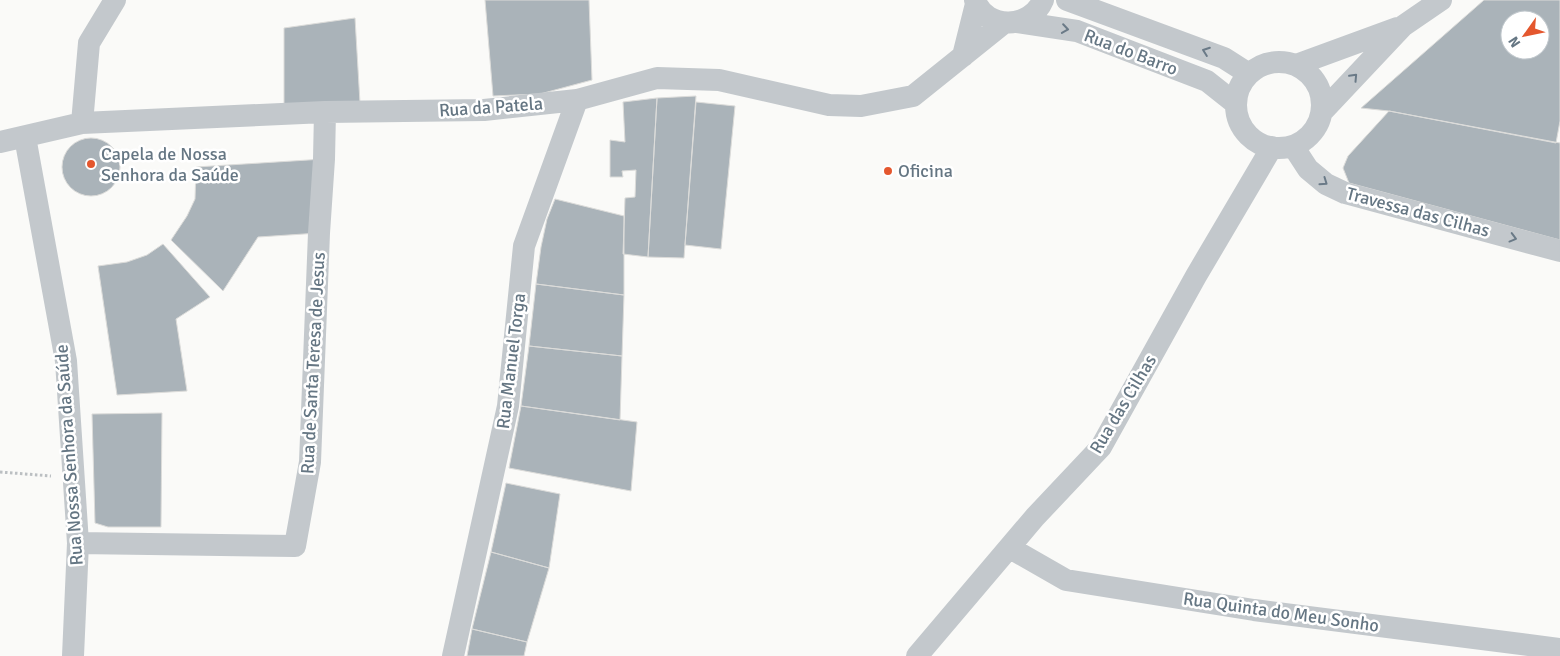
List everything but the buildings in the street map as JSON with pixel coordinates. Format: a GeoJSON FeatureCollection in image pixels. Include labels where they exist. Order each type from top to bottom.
{"type":"FeatureCollection","features":[{"type":"Feature","properties":{"kind":"street"},"geometry":{"type":"LineString","coordinates":[[82,123],[89,43],[114,0]]}},
{"type":"Feature","properties":{"kind":"street","name":"Rua da Patela"},"geometry":{"type":"LineString","coordinates":[[0,142],[82,123],[325,112],[484,110],[576,100],[657,78],[718,80],[829,105],[861,106],[913,96],[963,56],[1011,22],[1028,18],[1036,12],[1043,0]]}},
{"type":"Feature","properties":{"kind":"street","name":"Rua do Barro"},"geometry":{"type":"LineString","coordinates":[[1067,0],[1224,58],[1249,74]]}},
{"type":"Feature","properties":{"kind":"street"},"geometry":{"type":"LineString","coordinates":[[1321,113],[1321,98],[1317,85],[1308,73],[1296,65],[1284,62],[1271,62],[1259,66],[1242,82],[1237,93],[1237,116],[1246,132],[1260,143],[1282,146],[1306,138],[1315,127],[1321,113],[1403,26],[1441,0]]}},
{"type":"Feature","properties":{"kind":"street"},"geometry":{"type":"LineString","coordinates":[[963,56],[976,2]]}},
{"type":"Feature","properties":{"kind":"street","name":"Rua do Barro"},"geometry":{"type":"LineString","coordinates":[[976,2],[984,13],[993,20],[1077,31],[1207,81],[1236,104]]}},
{"type":"Feature","properties":{"kind":"street"},"geometry":{"type":"LineString","coordinates":[[1296,65],[1403,26]]}},
{"type":"Feature","properties":{"kind":"street","name":"Rua Manuel Torga"},"geometry":{"type":"LineString","coordinates":[[453,656],[508,406],[524,246],[576,100]]}},
{"type":"Feature","properties":{"kind":"street","name":"Rua de Santa Teresa de Jesus"},"geometry":{"type":"LineString","coordinates":[[78,543],[295,546],[310,462],[325,112]]}},
{"type":"Feature","properties":{"kind":"street","name":"Rua Nossa Senhora da Saúde"},"geometry":{"type":"LineString","coordinates":[[25,137],[66,361],[78,543],[73,656]]}},
{"type":"Feature","properties":{"kind":"street","name":"Travessa das Cilhas"},"geometry":{"type":"LineString","coordinates":[[1282,146],[1326,184],[1345,193],[1560,251]]}},
{"type":"Feature","properties":{"kind":"street","name":"Rua das Cilhas"},"geometry":{"type":"LineString","coordinates":[[918,656],[1035,517],[1101,447],[1196,276],[1282,146]]}},
{"type":"Feature","properties":{"kind":"street","name":"Rua Quinta do Meu Sonho"},"geometry":{"type":"LineString","coordinates":[[1010,548],[1066,580],[1254,610],[1560,649]]}},
{"type":"Feature","properties":{"kind":"path"},"geometry":{"type":"LineString","coordinates":[[0,472],[74,478]]}},
{"type":"Feature","properties":{"kind":"place","name":"Capela de Nossa Senhora da Saúde"},"geometry":{"type":"Point","coordinates":[91,164]}},
{"type":"Feature","properties":{"kind":"place","name":"Oficina"},"geometry":{"type":"Point","coordinates":[888,171]}}]}
